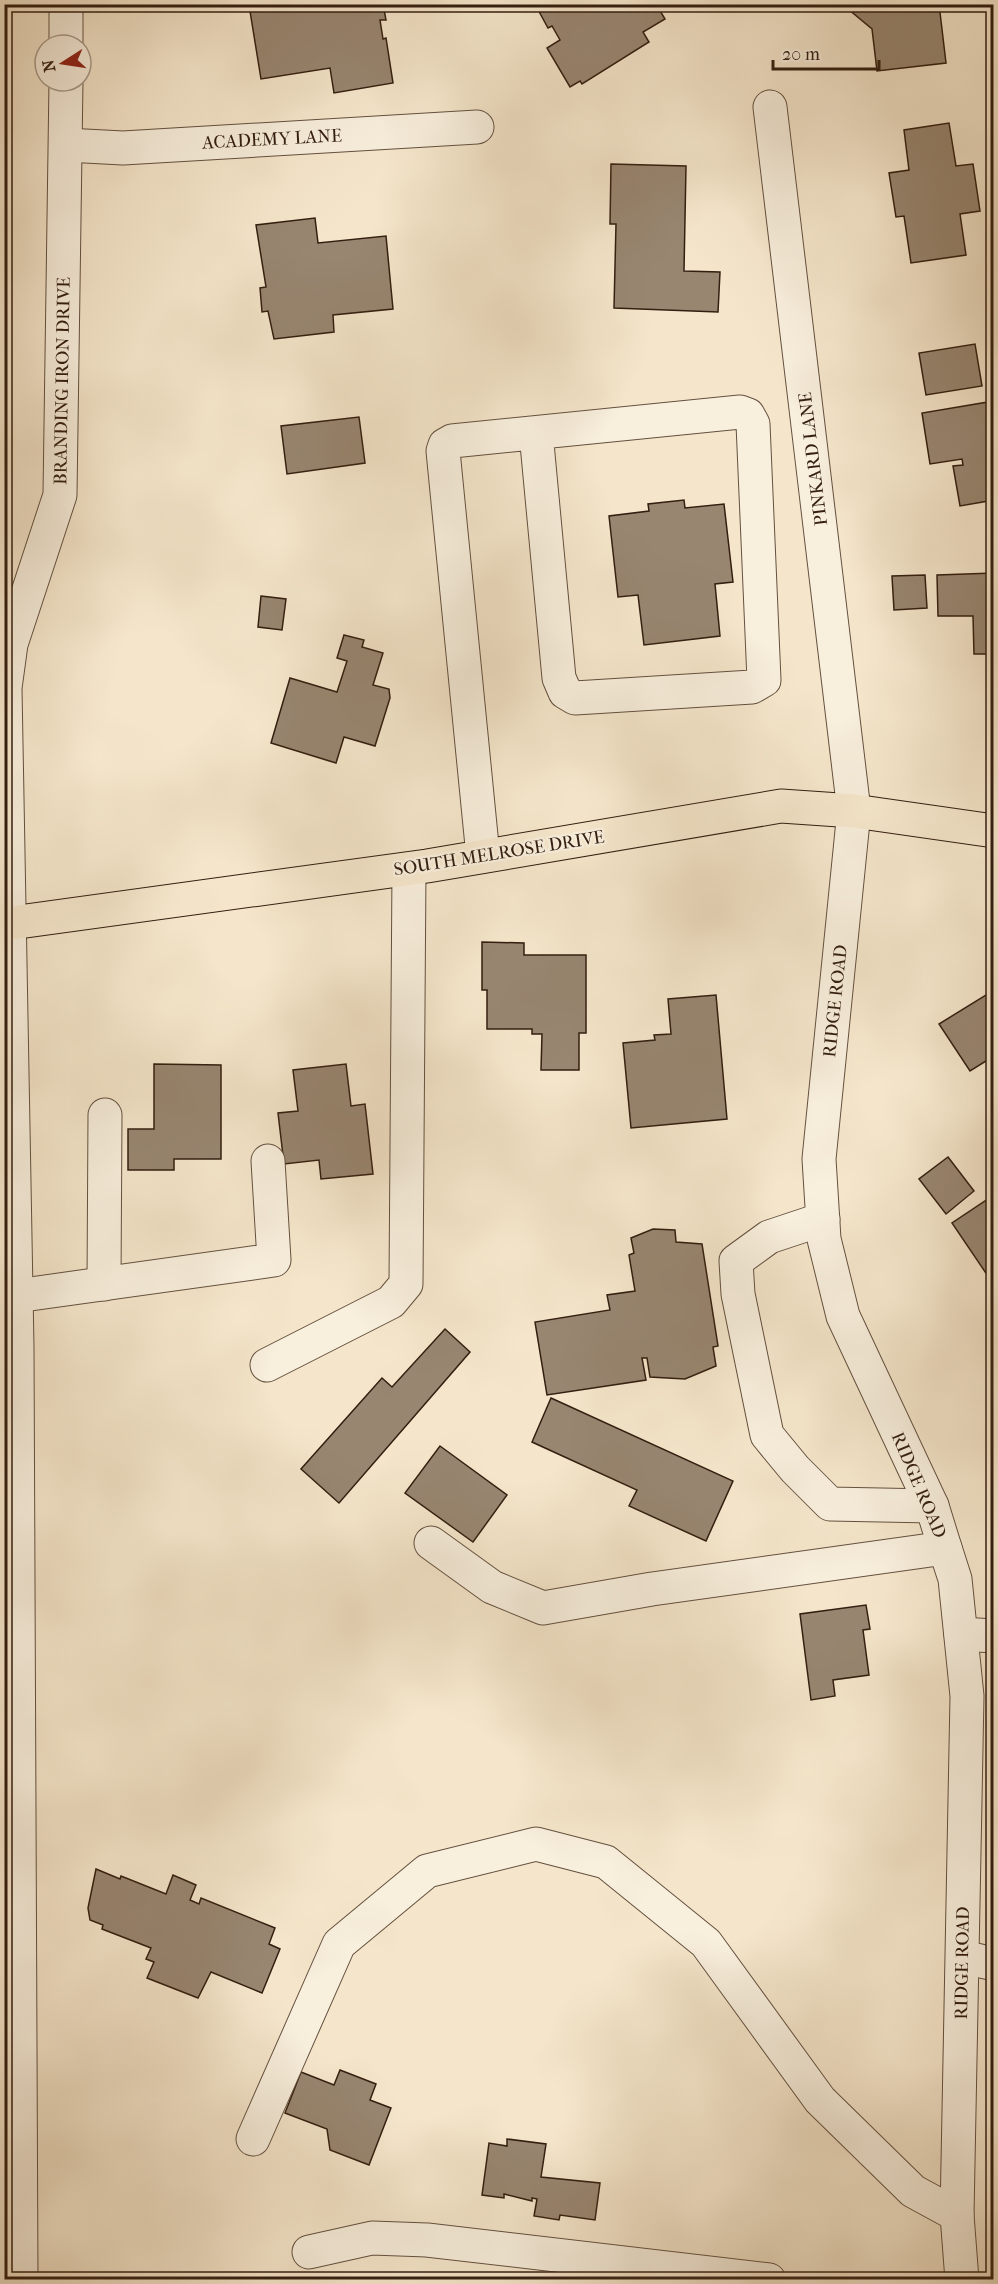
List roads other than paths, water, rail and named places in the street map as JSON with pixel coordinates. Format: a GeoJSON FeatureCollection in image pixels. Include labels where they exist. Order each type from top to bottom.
{"type":"FeatureCollection","features":[{"type":"Feature","properties":{"kind":"main road","name":"SOUTH MELROSE DRIVE"},"geometry":{"type":"LineString","coordinates":[[8,924],[409,869],[781,806],[854,811],[993,831]]}},
{"type":"Feature","properties":{"kind":"street"},"geometry":{"type":"LineString","coordinates":[[66,4],[66,33]]}},
{"type":"Feature","properties":{"kind":"street","name":"BRANDING IRON DRIVE"},"geometry":{"type":"LineString","coordinates":[[21,2280],[16,1296],[5,688],[11,644],[60,495],[66,93]]}},
{"type":"Feature","properties":{"kind":"street","name":"PINKARD LANE"},"geometry":{"type":"LineString","coordinates":[[770,107],[854,811]]}},
{"type":"Feature","properties":{"kind":"street","name":"ACADEMY LANE"},"geometry":{"type":"LineString","coordinates":[[66,145],[123,148],[477,127]]}},
{"type":"Feature","properties":{"kind":"street"},"geometry":{"type":"LineString","coordinates":[[483,856],[443,451],[445,445],[452,441],[740,412],[748,415],[753,424],[764,680],[752,687],[575,698],[565,692],[559,678],[536,433]]}},
{"type":"Feature","properties":{"kind":"street","name":"RIDGE ROAD"},"geometry":{"type":"LineString","coordinates":[[854,811],[819,1159],[824,1239],[843,1316],[932,1506],[955,1579],[968,1696],[978,1961],[957,2215],[962,2280]]}},
{"type":"Feature","properties":{"kind":"street"},"geometry":{"type":"LineString","coordinates":[[267,1365],[392,1302],[406,1284],[409,869]]}},
{"type":"Feature","properties":{"kind":"street"},"geometry":{"type":"LineString","coordinates":[[104,1284],[105,1115]]}},
{"type":"Feature","properties":{"kind":"street"},"geometry":{"type":"LineString","coordinates":[[16,1296],[274,1260],[268,1161]]}},
{"type":"Feature","properties":{"kind":"street"},"geometry":{"type":"LineString","coordinates":[[823,1219],[770,1237],[736,1261],[738,1294],[767,1435],[795,1469],[830,1504],[932,1506]]}},
{"type":"Feature","properties":{"kind":"street"},"geometry":{"type":"LineString","coordinates":[[431,1543],[492,1587],[543,1608],[652,1589],[945,1548]]}},
{"type":"Feature","properties":{"kind":"street"},"geometry":{"type":"LineString","coordinates":[[961,1634],[993,1636]]}},
{"type":"Feature","properties":{"kind":"street"},"geometry":{"type":"LineString","coordinates":[[253,2139],[339,1944],[427,1871],[536,1844],[606,1862],[706,1944],[819,2100],[913,2192],[957,2215]]}},
{"type":"Feature","properties":{"kind":"street"},"geometry":{"type":"LineString","coordinates":[[309,2252],[372,2238],[427,2240],[769,2280]]}}]}
